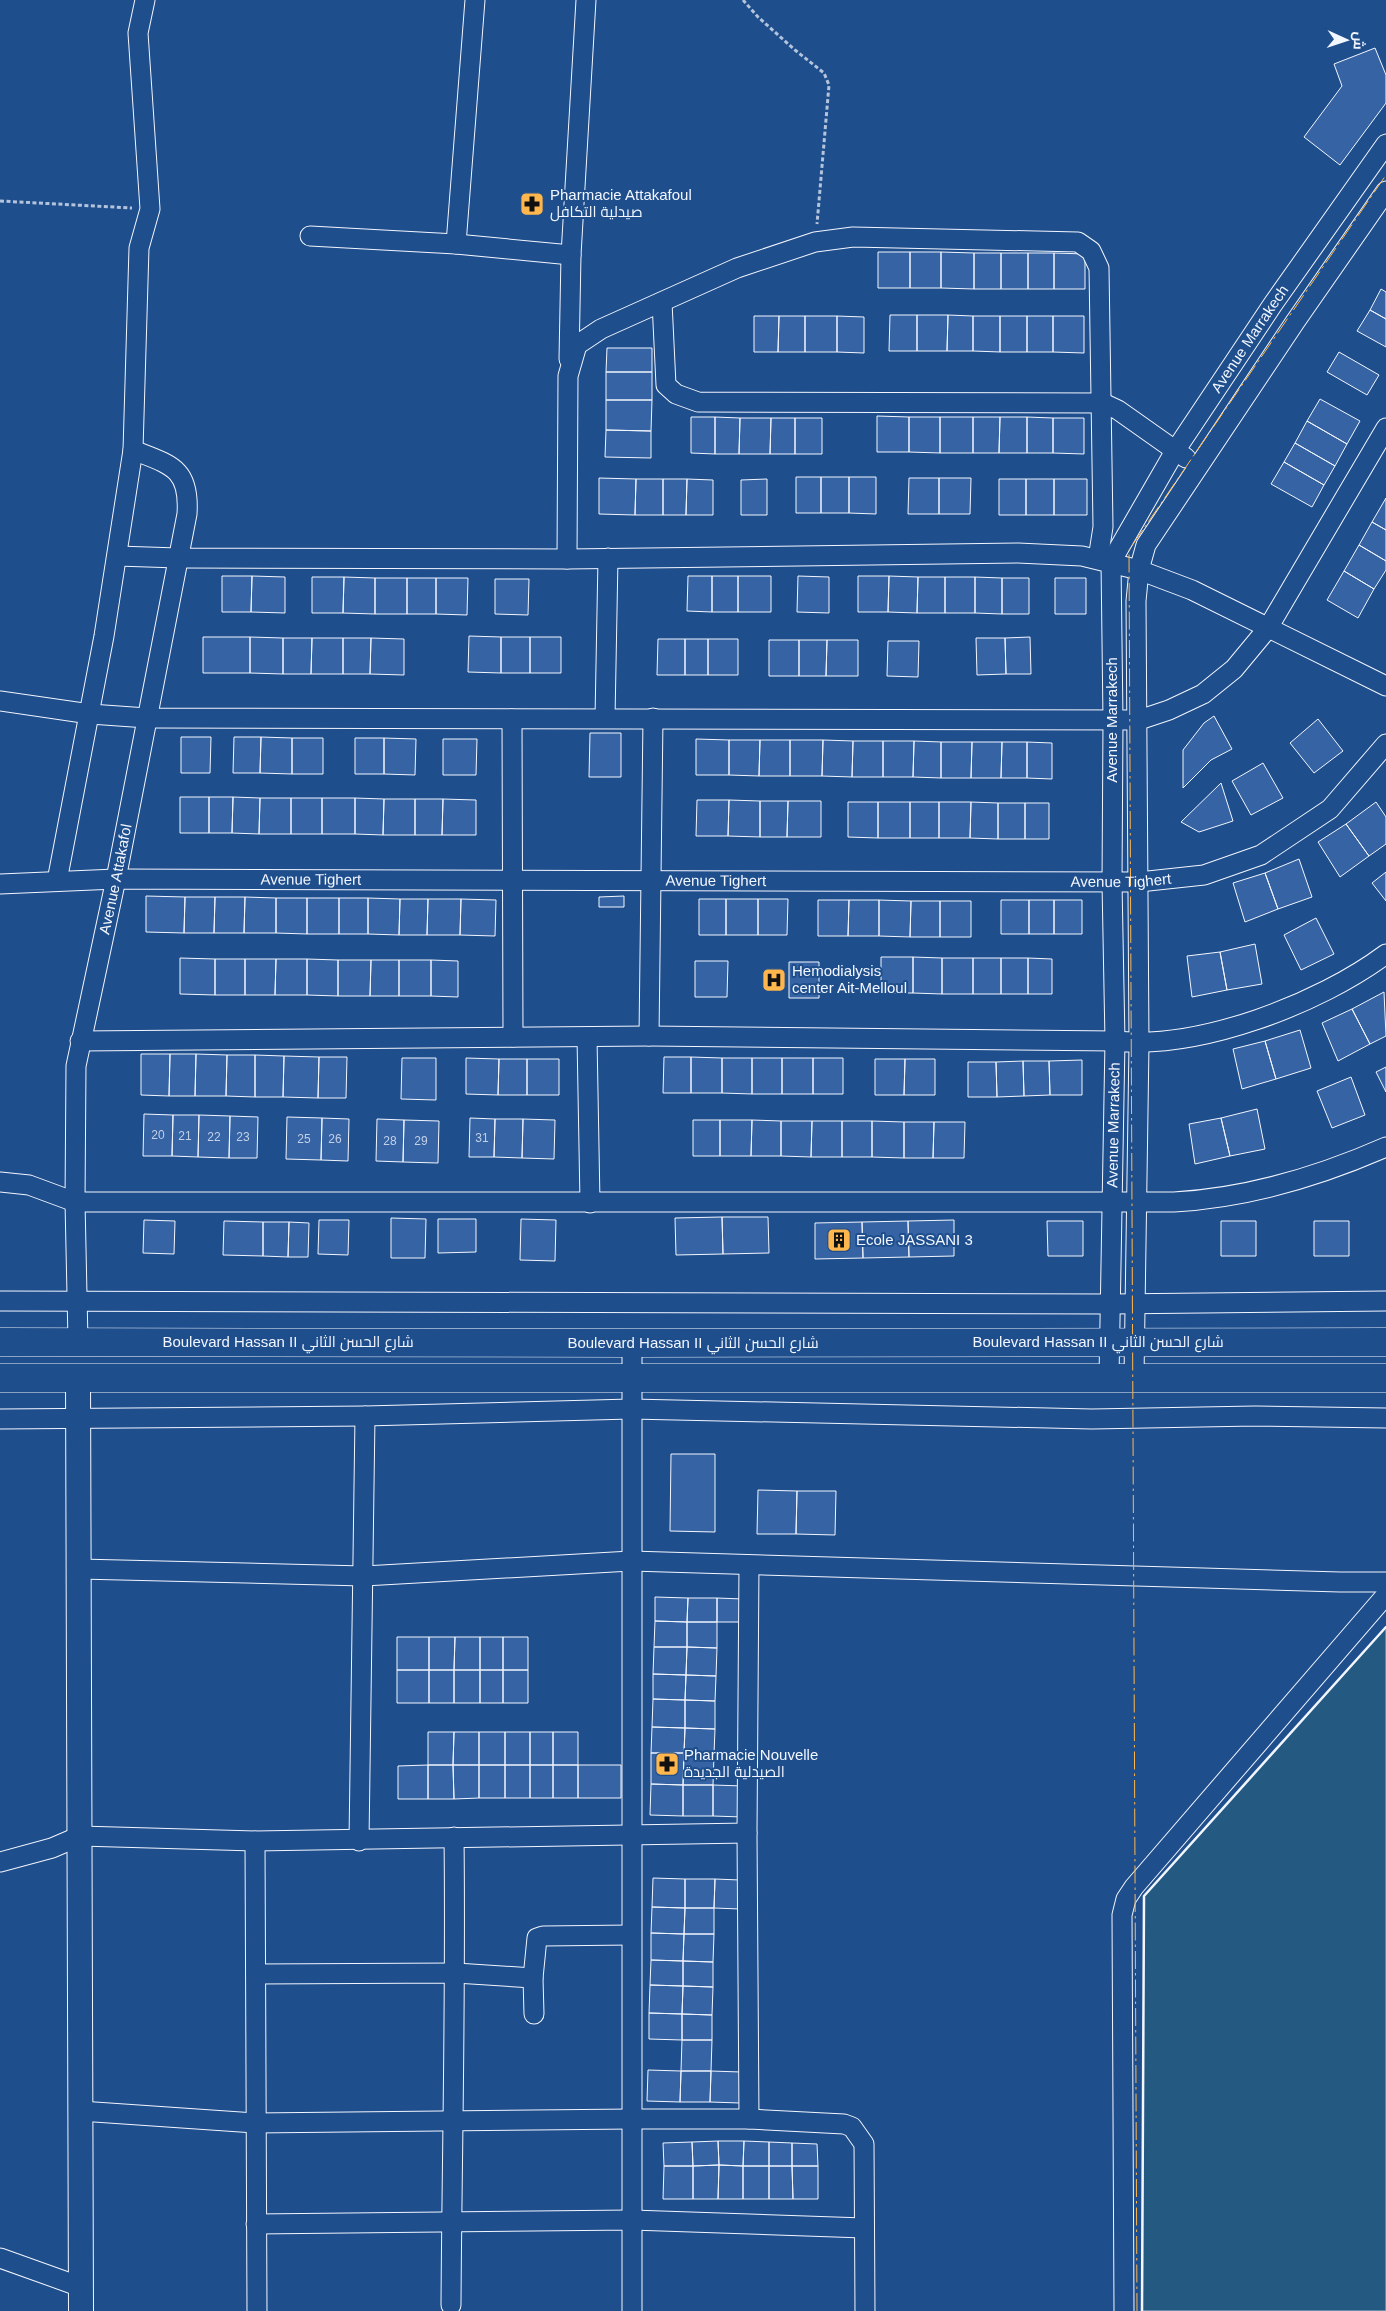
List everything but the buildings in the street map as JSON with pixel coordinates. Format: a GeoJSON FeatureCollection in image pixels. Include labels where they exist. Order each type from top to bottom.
{"type":"FeatureCollection","features":[{"type":"Feature","properties":{"kind":"main road"},"geometry":{"type":"LineString","coordinates":[[78,1341],[78,1378]]}},
{"type":"Feature","properties":{"kind":"main road","name":"Boulevard Hassan II شارع الحسن الثاني"},"geometry":{"type":"LineString","coordinates":[[0,1342],[632,1344],[1386,1342]]}},
{"type":"Feature","properties":{"kind":"main road"},"geometry":{"type":"LineString","coordinates":[[0,1378],[1386,1378]]}},
{"type":"Feature","properties":{"kind":"street"},"geometry":{"type":"LineString","coordinates":[[57,881],[90,714],[133,450],[139,248],[150,208],[138,33],[145,0]]}},
{"type":"Feature","properties":{"kind":"street"},"geometry":{"type":"LineString","coordinates":[[456,244],[475,0]]}},
{"type":"Feature","properties":{"kind":"street"},"geometry":{"type":"LineString","coordinates":[[567,559],[571,255],[586,0]]}},
{"type":"Feature","properties":{"kind":"street","name":"Avenue Marrakech"},"geometry":{"type":"LineString","coordinates":[[1121,1377],[1122,1342],[1111,1304],[1114,1041],[1112,883],[1113,721],[1104,561],[1273,304],[1325,233],[1386,144]]}},
{"type":"Feature","properties":{"kind":"street","name":"Avenue Marrakech"},"geometry":{"type":"LineString","coordinates":[[1121,1377],[1122,1342],[1136,1303],[1139,1044],[1139,720],[1136,601],[1139,570],[1146,545],[1198,464],[1386,192]]}},
{"type":"Feature","properties":{"kind":"street"},"geometry":{"type":"LineString","coordinates":[[1325,233],[1350,244]]}},
{"type":"Feature","properties":{"kind":"street"},"geometry":{"type":"LineString","coordinates":[[310,236],[456,244],[571,255]]}},
{"type":"Feature","properties":{"kind":"street"},"geometry":{"type":"LineString","coordinates":[[568,376],[577,345],[601,329],[737,268],[815,242],[853,237],[1078,242],[1091,251],[1099,268],[1103,403],[1104,561]]}},
{"type":"Feature","properties":{"kind":"street"},"geometry":{"type":"LineString","coordinates":[[662,302],[666,384],[676,394],[698,402],[1103,403],[1118,410],[1175,451],[1198,464]]}},
{"type":"Feature","properties":{"kind":"street"},"geometry":{"type":"LineString","coordinates":[[1273,304],[1295,322]]}},
{"type":"Feature","properties":{"kind":"street"},"geometry":{"type":"LineString","coordinates":[[0,701],[90,714],[147,718],[1139,720],[1169,710],[1203,694],[1234,669],[1268,628],[1386,428]]}},
{"type":"Feature","properties":{"kind":"street","name":"Avenue Attakafol"},"geometry":{"type":"LineString","coordinates":[[78,1341],[79,1300],[75,1202],[76,1066],[116,879],[178,558],[188,493],[183,478],[165,463],[133,450]]}},
{"type":"Feature","properties":{"kind":"street"},"geometry":{"type":"LineString","coordinates":[[117,556],[178,558],[567,559],[1018,553],[1082,556],[1139,570],[1192,590],[1386,686]]}},
{"type":"Feature","properties":{"kind":"street"},"geometry":{"type":"LineString","coordinates":[[605,718],[608,558]]}},
{"type":"Feature","properties":{"kind":"street"},"geometry":{"type":"LineString","coordinates":[[649,1036],[653,718]]}},
{"type":"Feature","properties":{"kind":"street"},"geometry":{"type":"LineString","coordinates":[[512,719],[513,1037]]}},
{"type":"Feature","properties":{"kind":"street","name":"Avenue Tighert"},"geometry":{"type":"LineString","coordinates":[[0,884],[116,879],[1139,882],[1204,875],[1261,855],[1330,809],[1386,744]]}},
{"type":"Feature","properties":{"kind":"street"},"geometry":{"type":"LineString","coordinates":[[80,1041],[649,1036],[1114,1041],[1139,1044],[1199,1035],[1250,1021],[1308,1000],[1374,963],[1386,954]]}},
{"type":"Feature","properties":{"kind":"street"},"geometry":{"type":"LineString","coordinates":[[587,1037],[590,1203]]}},
{"type":"Feature","properties":{"kind":"street"},"geometry":{"type":"LineString","coordinates":[[0,1182],[30,1185],[75,1202],[1138,1202],[1202,1200],[1230,1196],[1323,1171],[1386,1147]]}},
{"type":"Feature","properties":{"kind":"street"},"geometry":{"type":"LineString","coordinates":[[0,1301],[1111,1304],[1386,1301]]}},
{"type":"Feature","properties":{"kind":"street"},"geometry":{"type":"LineString","coordinates":[[632,1344],[632,2311]]}},
{"type":"Feature","properties":{"kind":"street"},"geometry":{"type":"LineString","coordinates":[[78,1378],[81,2311]]}},
{"type":"Feature","properties":{"kind":"street"},"geometry":{"type":"LineString","coordinates":[[0,1419],[365,1416],[631,1409],[1092,1419],[1255,1416],[1386,1418]]}},
{"type":"Feature","properties":{"kind":"street"},"geometry":{"type":"LineString","coordinates":[[359,1841],[365,1416]]}},
{"type":"Feature","properties":{"kind":"street"},"geometry":{"type":"LineString","coordinates":[[79,1569],[364,1576],[631,1561],[1386,1582]]}},
{"type":"Feature","properties":{"kind":"street"},"geometry":{"type":"LineString","coordinates":[[748,1565],[746,1833],[749,2119]]}},
{"type":"Feature","properties":{"kind":"street"},"geometry":{"type":"LineString","coordinates":[[1124,2311],[1122,1915],[1126,1899],[1134,1887],[1386,1595]]}},
{"type":"Feature","properties":{"kind":"street"},"geometry":{"type":"LineString","coordinates":[[0,1862],[52,1848],[80,1836],[255,1841],[359,1841],[454,1837],[746,1833]]}},
{"type":"Feature","properties":{"kind":"street"},"geometry":{"type":"LineString","coordinates":[[451,2305],[452,2120],[456,1973],[454,1837]]}},
{"type":"Feature","properties":{"kind":"street"},"geometry":{"type":"LineString","coordinates":[[255,1841],[257,2311]]}},
{"type":"Feature","properties":{"kind":"street"},"geometry":{"type":"LineString","coordinates":[[534,2014],[533,1978],[536,1942],[540,1937],[631,1935]]}},
{"type":"Feature","properties":{"kind":"street"},"geometry":{"type":"LineString","coordinates":[[256,1974],[456,1973],[533,1978]]}},
{"type":"Feature","properties":{"kind":"street"},"geometry":{"type":"LineString","coordinates":[[80,2110],[255,2123],[749,2119],[832,2123],[852,2128],[864,2144],[865,2311]]}},
{"type":"Feature","properties":{"kind":"street"},"geometry":{"type":"LineString","coordinates":[[256,2224],[632,2220],[864,2228]]}},
{"type":"Feature","properties":{"kind":"street"},"geometry":{"type":"LineString","coordinates":[[0,2258],[81,2287]]}},
{"type":"Feature","properties":{"kind":"path"},"geometry":{"type":"LineString","coordinates":[[743,0],[795,50],[827,77],[829,85],[815,242]]}},
{"type":"Feature","properties":{"kind":"path"},"geometry":{"type":"LineString","coordinates":[[0,201],[150,208]]}},
{"type":"Feature","properties":{"kind":"shaded area"},"geometry":{"type":"Polygon","coordinates":[[[1386,1627],[1386,2311],[1142,2311],[1144,1896],[1386,1627]]]}},
{"type":"Feature","properties":{"kind":"wall"},"geometry":{"type":"LineString","coordinates":[[1142,2311],[1144,1896],[1386,1627]]}},
{"type":"Feature","properties":{"kind":"power"},"geometry":{"type":"LineString","coordinates":[[1137,2311],[1129,550],[1386,175]]}},
{"type":"Feature","properties":{"kind":"place","name":"Pharmacie Attakafoul صيدلية التكافل"},"geometry":{"type":"Point","coordinates":[532,204]}},
{"type":"Feature","properties":{"kind":"place","name":"Hemodialysis center Ait-Melloul"},"geometry":{"type":"Point","coordinates":[774,980]}},
{"type":"Feature","properties":{"kind":"place","name":"Ecole JASSANI 3"},"geometry":{"type":"Point","coordinates":[839,1240]}},
{"type":"Feature","properties":{"kind":"place","name":"Pharmacie Nouvelle الصيدلية الجديدة"},"geometry":{"type":"Point","coordinates":[667,1764]}}]}
